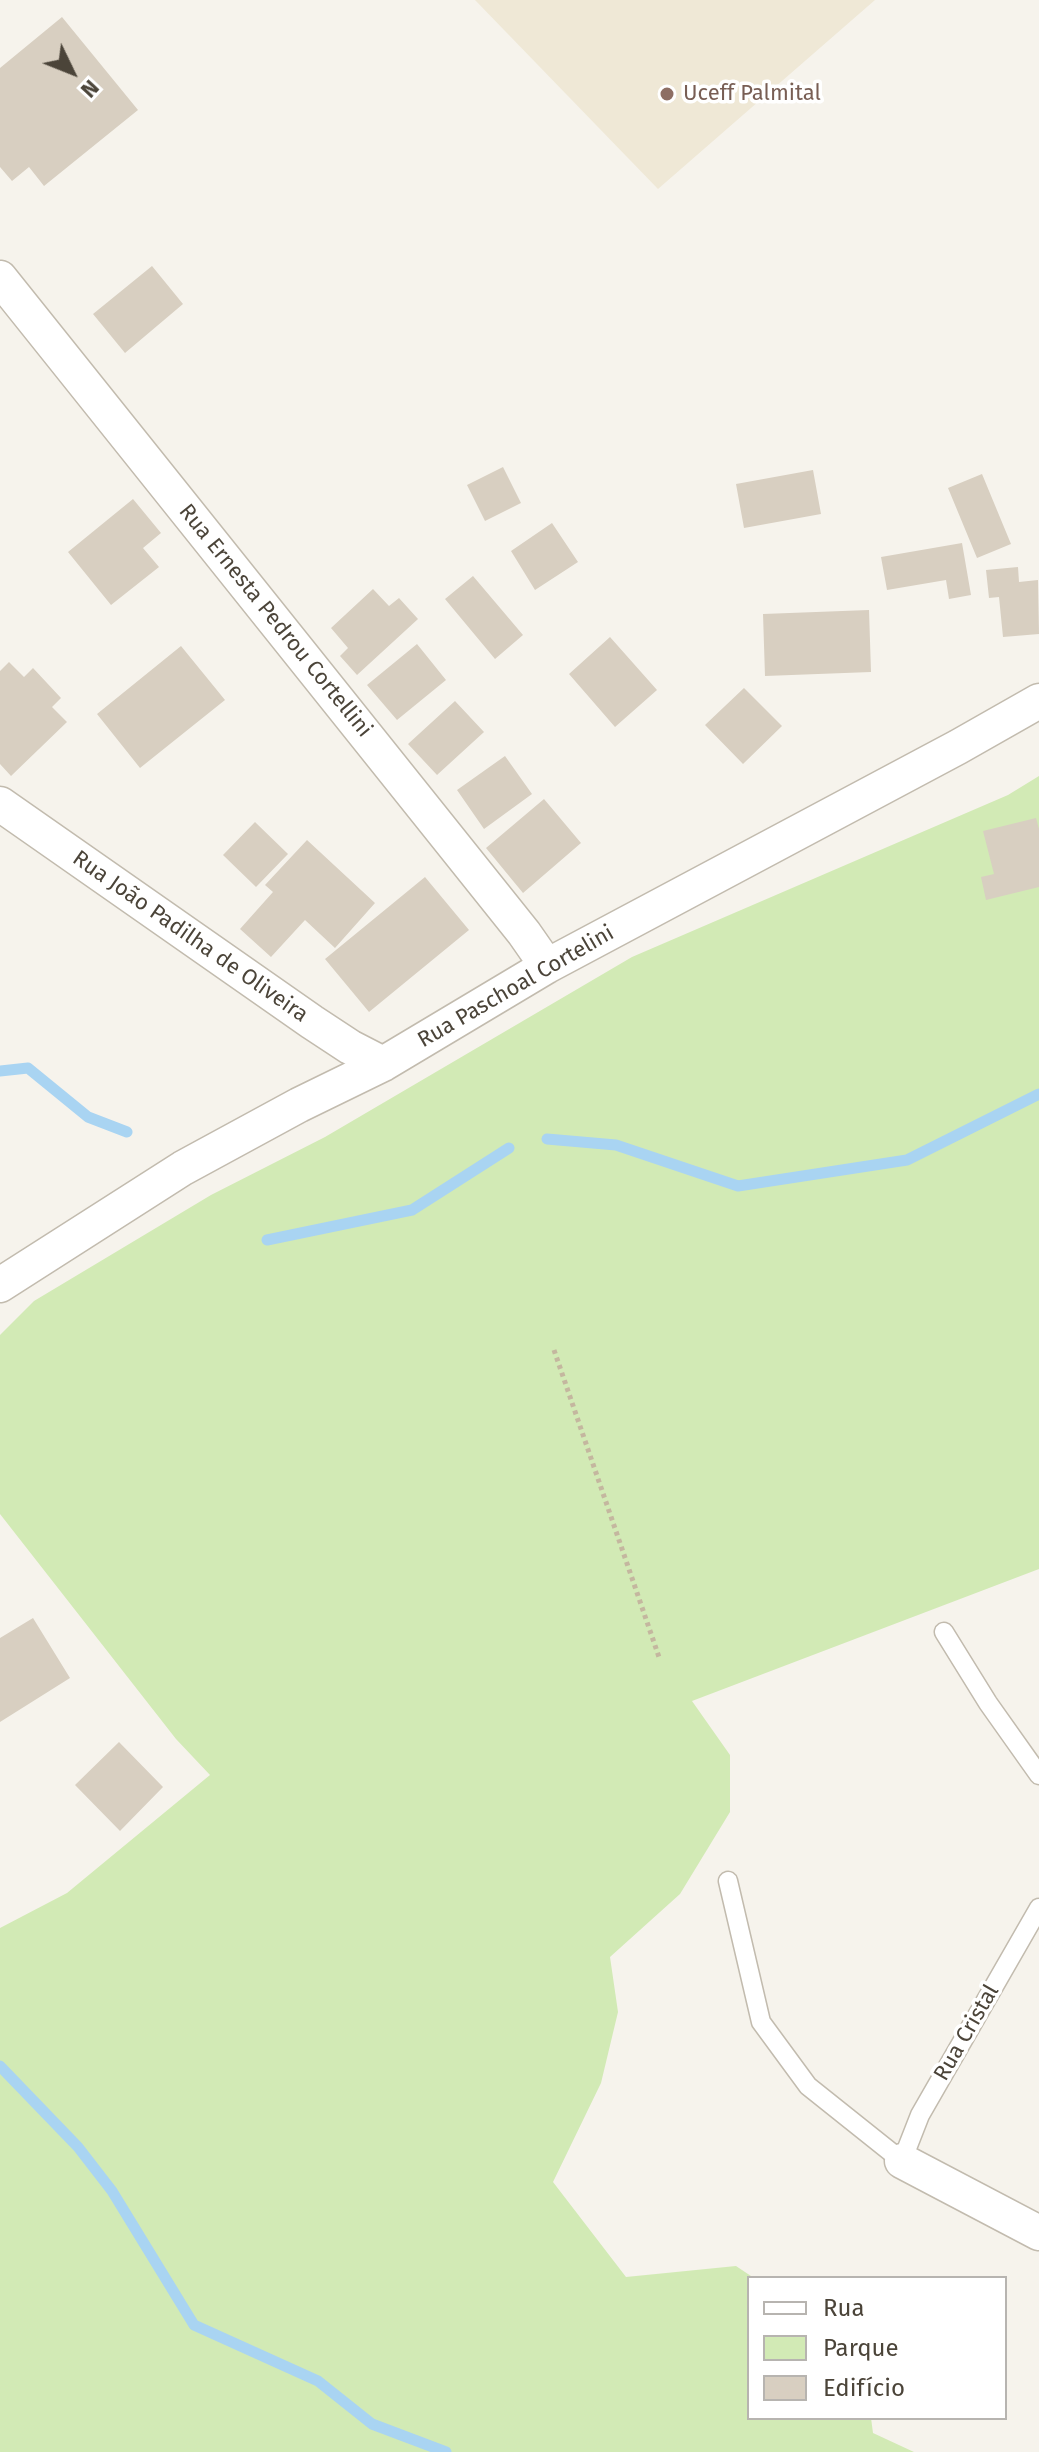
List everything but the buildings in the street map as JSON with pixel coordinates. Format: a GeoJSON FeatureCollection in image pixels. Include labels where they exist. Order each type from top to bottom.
{"type":"FeatureCollection","features":[{"type":"Feature","properties":{"kind":"street","name":"Rua Ernesta Pedrou Cortellini"},"geometry":{"type":"LineString","coordinates":[[0,278],[524,933],[547,966]]}},
{"type":"Feature","properties":{"kind":"street","name":"Rua Paschoal Cortelini"},"geometry":{"type":"LineString","coordinates":[[0,1285],[183,1168],[383,1064],[547,966],[1039,701]]}},
{"type":"Feature","properties":{"kind":"street","name":"Rua João Padilha de Oliveira"},"geometry":{"type":"LineString","coordinates":[[0,804],[312,1022],[383,1064]]}},
{"type":"Feature","properties":{"kind":"street"},"geometry":{"type":"LineString","coordinates":[[902,2161],[1039,2233]]}},
{"type":"Feature","properties":{"kind":"lane"},"geometry":{"type":"LineString","coordinates":[[944,1632],[988,1703],[1039,1775]]}},
{"type":"Feature","properties":{"kind":"lane"},"geometry":{"type":"LineString","coordinates":[[728,1881],[761,2022],[808,2086],[902,2161]]}},
{"type":"Feature","properties":{"kind":"lane","name":"Rua Cristal"},"geometry":{"type":"LineString","coordinates":[[902,2161],[920,2115],[1039,1908]]}},
{"type":"Feature","properties":{"kind":"path"},"geometry":{"type":"LineString","coordinates":[[554,1350],[660,1660]]}},
{"type":"Feature","properties":{"kind":"shaded area","name":"Uceff Palmital"},"geometry":{"type":"Polygon","coordinates":[[[475,0],[875,0],[658,189],[475,0]]]}},
{"type":"Feature","properties":{"kind":"green space"},"geometry":{"type":"Polygon","coordinates":[[[1039,776],[1039,1569],[692,1701],[730,1755],[730,1812],[680,1894],[610,1957],[618,2012],[601,2083],[553,2182],[626,2277],[736,2266],[751,2276],[747,2276],[747,2420],[871,2420],[873,2433],[914,2452],[0,2452],[0,1928],[67,1893],[210,1775],[176,1739],[0,1514],[0,1335],[34,1301],[211,1195],[325,1137],[632,957],[1008,795],[1039,776]]]}},
{"type":"Feature","properties":{"kind":"waterway"},"geometry":{"type":"LineString","coordinates":[[0,1071],[28,1068],[88,1117],[127,1132]]}},
{"type":"Feature","properties":{"kind":"waterway"},"geometry":{"type":"LineString","coordinates":[[547,1139],[616,1145],[738,1186],[907,1160],[1039,1094]]}},
{"type":"Feature","properties":{"kind":"waterway"},"geometry":{"type":"LineString","coordinates":[[267,1240],[412,1210],[509,1148]]}},
{"type":"Feature","properties":{"kind":"waterway"},"geometry":{"type":"LineString","coordinates":[[0,2066],[78,2147],[112,2191],[194,2325],[318,2381],[372,2424],[446,2452]]}},
{"type":"Feature","properties":{"kind":"place","name":"Uceff Palmital"},"geometry":{"type":"Point","coordinates":[667,94]}}]}
